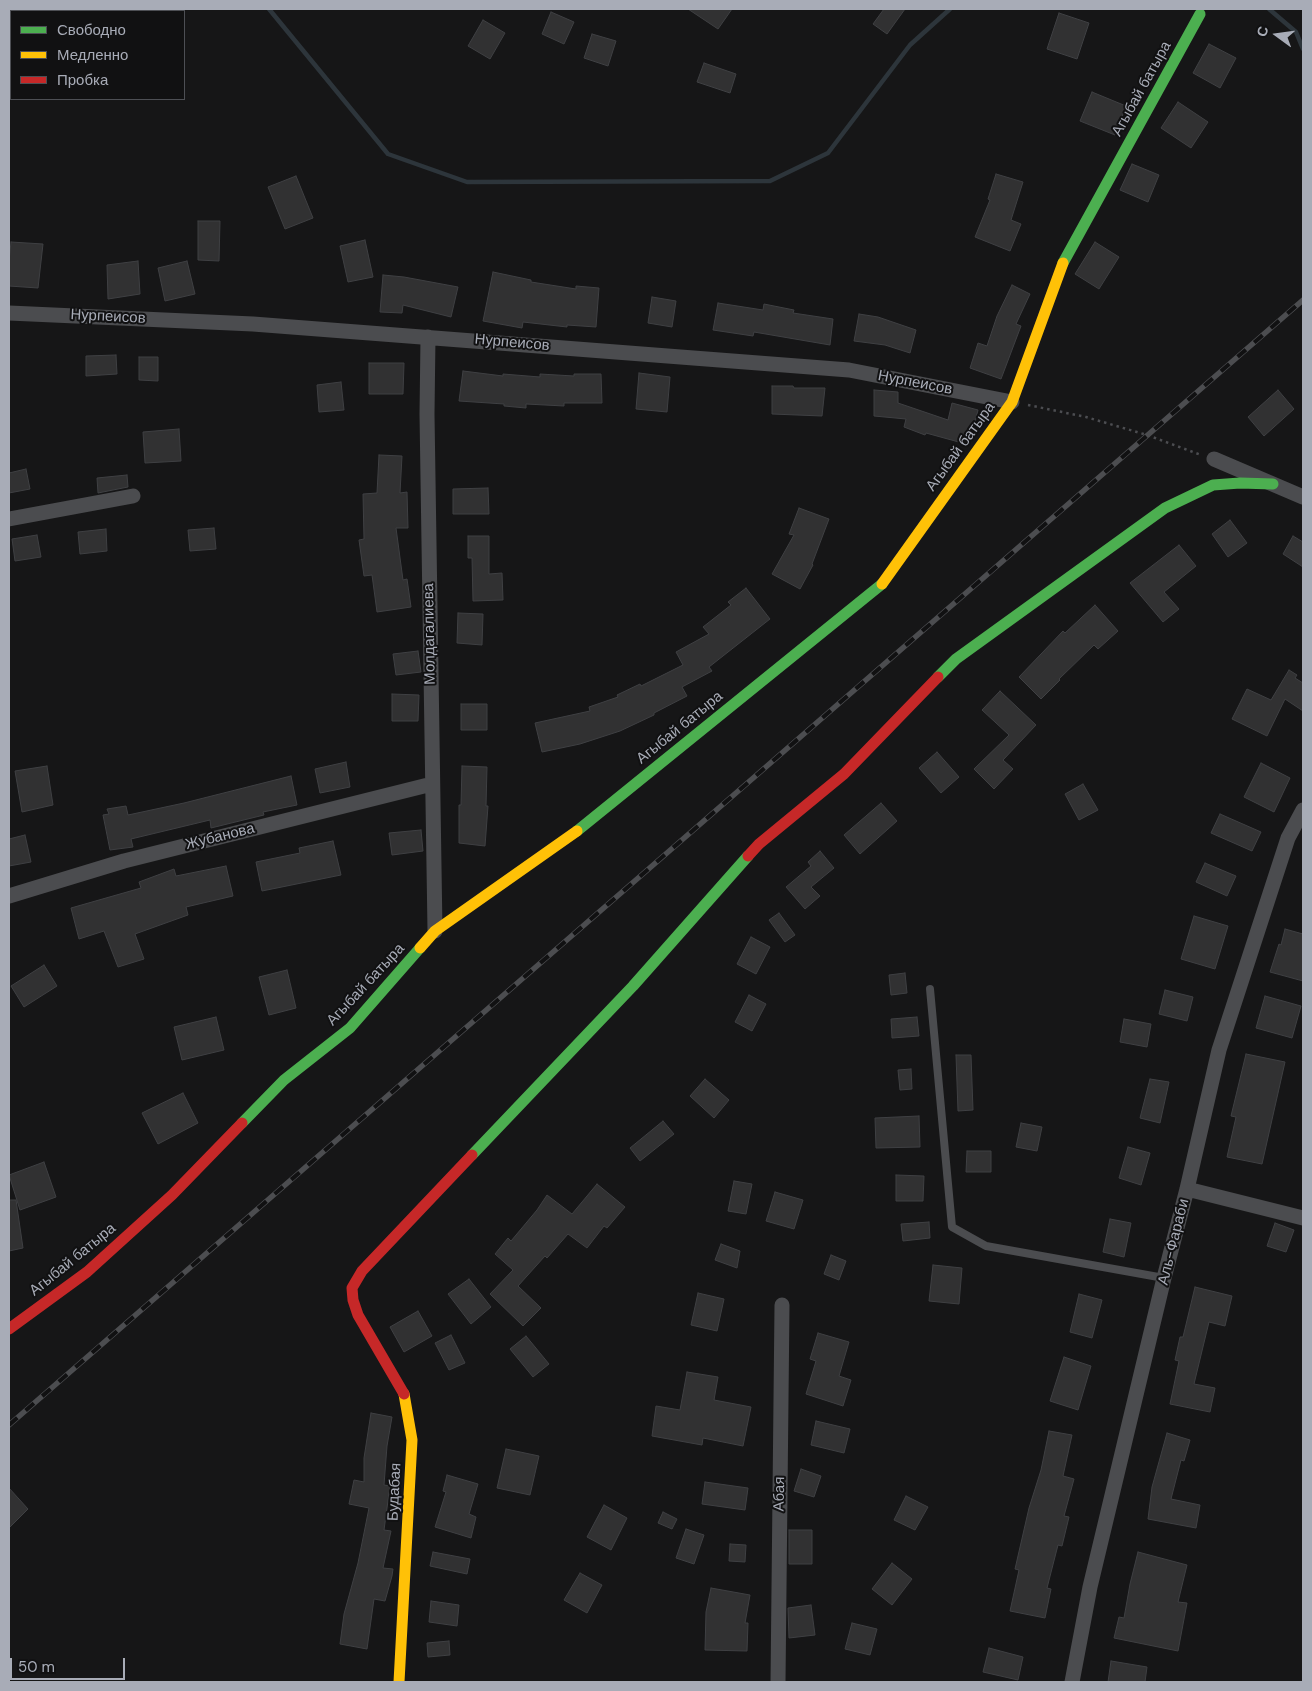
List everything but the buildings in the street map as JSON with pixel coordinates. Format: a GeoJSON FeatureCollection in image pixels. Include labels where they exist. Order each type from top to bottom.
{"type":"FeatureCollection","features":[{"type":"Feature","properties":{"kind":"street","name":"Агыбай батыра"},"geometry":{"type":"LineString","coordinates":[[9,1330],[88,1272],[172,1195],[284,1080],[350,1028],[435,931],[584,826],[881,585],[1012,402],[1062,264],[1200,14]]}},
{"type":"Feature","properties":{"kind":"street","name":"Нурпеисов"},"geometry":{"type":"LineString","coordinates":[[9,313],[253,324],[849,370],[1012,402]]}},
{"type":"Feature","properties":{"kind":"street","name":"Молдагалиева"},"geometry":{"type":"LineString","coordinates":[[428,337],[427,414],[435,931]]}},
{"type":"Feature","properties":{"kind":"street"},"geometry":{"type":"LineString","coordinates":[[1214,459],[1303,497]]}},
{"type":"Feature","properties":{"kind":"street","name":"Будабая"},"geometry":{"type":"LineString","coordinates":[[399,1682],[412,1440],[404,1393],[358,1315],[353,1300],[352,1288],[362,1271],[633,986],[759,844],[844,774],[956,658],[1165,508],[1213,485],[1240,483],[1273,484]]}},
{"type":"Feature","properties":{"kind":"street"},"geometry":{"type":"LineString","coordinates":[[9,520],[134,496]]}},
{"type":"Feature","properties":{"kind":"street","name":"Жубанова"},"geometry":{"type":"LineString","coordinates":[[9,896],[124,860],[432,784]]}},
{"type":"Feature","properties":{"kind":"street","name":"Аль-Фараби"},"geometry":{"type":"LineString","coordinates":[[1072,1682],[1090,1587],[1219,1050],[1288,838],[1303,810]]}},
{"type":"Feature","properties":{"kind":"street"},"geometry":{"type":"LineString","coordinates":[[1187,1189],[1303,1218]]}},
{"type":"Feature","properties":{"kind":"street","name":"Абая"},"geometry":{"type":"LineString","coordinates":[[778,1682],[782,1305]]}},
{"type":"Feature","properties":{"kind":"lane"},"geometry":{"type":"LineString","coordinates":[[930,989],[952,1227],[986,1246],[1164,1278]]}},
{"type":"Feature","properties":{"kind":"path"},"geometry":{"type":"LineString","coordinates":[[1012,402],[1086,417],[1148,435],[1214,459]]}},
{"type":"Feature","properties":{"kind":"waterway"},"geometry":{"type":"LineString","coordinates":[[269,9],[388,154],[467,182],[770,181],[828,153],[910,45],[950,9]]}},
{"type":"Feature","properties":{"kind":"waterway"},"geometry":{"type":"LineString","coordinates":[[1269,9],[1296,32],[1303,49]]}},
{"type":"Feature","properties":{"kind":"railway"},"geometry":{"type":"LineString","coordinates":[[9,1425],[1303,300]]}},
{"type":"Feature","properties":{"kind":"traffic: fast"},"geometry":{"type":"LineString","coordinates":[[1063,263],[1200,14]]}},
{"type":"Feature","properties":{"kind":"traffic: fast"},"geometry":{"type":"LineString","coordinates":[[938,677],[956,659],[1165,508],[1213,485],[1240,483],[1273,484]]}},
{"type":"Feature","properties":{"kind":"traffic: fast"},"geometry":{"type":"LineString","coordinates":[[577,831],[882,584]]}},
{"type":"Feature","properties":{"kind":"traffic: fast"},"geometry":{"type":"LineString","coordinates":[[472,1155],[633,986],[748,856]]}},
{"type":"Feature","properties":{"kind":"traffic: fast"},"geometry":{"type":"LineString","coordinates":[[242,1123],[284,1080],[350,1028],[420,948]]}},
{"type":"Feature","properties":{"kind":"traffic: slow"},"geometry":{"type":"LineString","coordinates":[[882,584],[1012,402],[1063,263]]}},
{"type":"Feature","properties":{"kind":"traffic: slow"},"geometry":{"type":"LineString","coordinates":[[420,948],[435,931],[577,831]]}},
{"type":"Feature","properties":{"kind":"traffic: slow"},"geometry":{"type":"LineString","coordinates":[[399,1682],[412,1440],[404,1394]]}},
{"type":"Feature","properties":{"kind":"traffic: jam"},"geometry":{"type":"LineString","coordinates":[[748,856],[759,844],[844,774],[938,677]]}},
{"type":"Feature","properties":{"kind":"traffic: jam"},"geometry":{"type":"LineString","coordinates":[[9,1329],[87,1272],[172,1195],[242,1123]]}},
{"type":"Feature","properties":{"kind":"traffic: jam"},"geometry":{"type":"LineString","coordinates":[[404,1394],[358,1315],[353,1300],[352,1288],[362,1271],[472,1155]]}}]}
